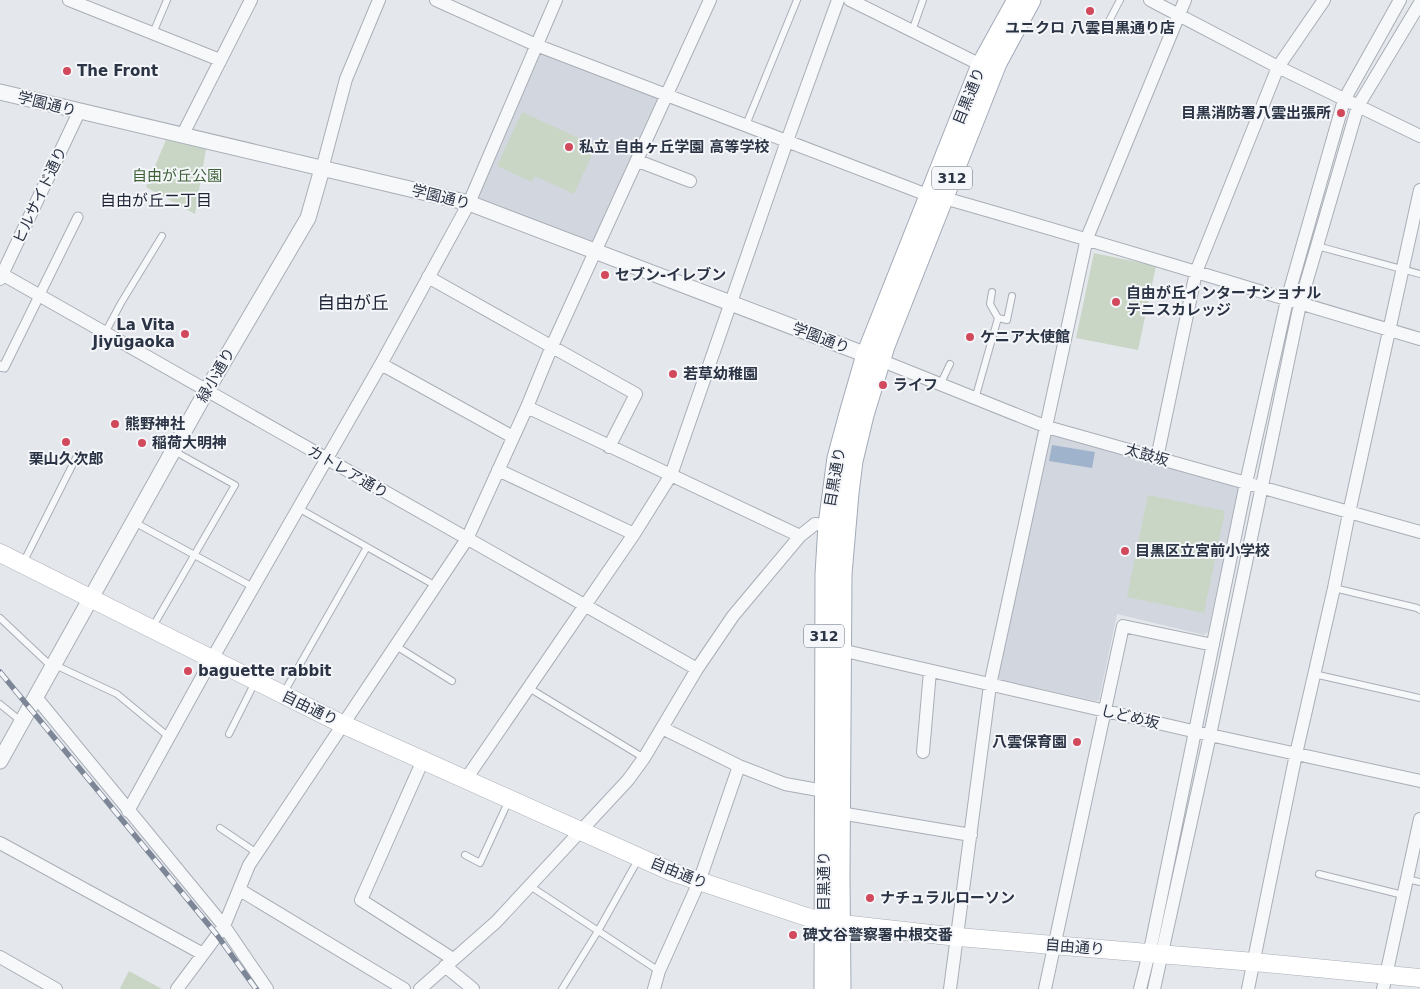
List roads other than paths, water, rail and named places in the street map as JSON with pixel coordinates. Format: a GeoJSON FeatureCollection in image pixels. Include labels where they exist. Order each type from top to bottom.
{"type":"FeatureCollection","features":[{"type":"Feature","properties":{"kind":"main road","name":"目黒通り"},"geometry":{"type":"LineString","coordinates":[[937,197],[980,65],[1017,0]]}},
{"type":"Feature","properties":{"kind":"main road","name":"目黒通り"},"geometry":{"type":"LineString","coordinates":[[841,989],[832,922],[824,791],[825,574],[828,525],[838,458],[850,410],[873,358],[937,197],[996,63],[1031,0]]}},
{"type":"Feature","properties":{"kind":"main road","name":"目黒通り"},"geometry":{"type":"LineString","coordinates":[[824,989],[832,922],[840,813],[842,574],[853,461],[864,415],[873,358]]}},
{"type":"Feature","properties":{"kind":"main road","name":"自由通り"},"geometry":{"type":"LineString","coordinates":[[0,553],[342,724],[672,872],[832,922],[958,937],[1254,962],[1385,982],[1420,978]]}},
{"type":"Feature","properties":{"kind":"street"},"geometry":{"type":"LineString","coordinates":[[69,0],[82,2],[153,34],[220,60]]}},
{"type":"Feature","properties":{"kind":"street"},"geometry":{"type":"LineString","coordinates":[[182,136],[251,0]]}},
{"type":"Feature","properties":{"kind":"street","name":"緑小通り"},"geometry":{"type":"LineString","coordinates":[[0,761],[207,390],[308,218],[346,79],[378,0]]}},
{"type":"Feature","properties":{"kind":"street"},"geometry":{"type":"LineString","coordinates":[[436,0],[536,45],[937,197],[1087,238],[1420,339]]}},
{"type":"Feature","properties":{"kind":"street"},"geometry":{"type":"LineString","coordinates":[[128,811],[212,659],[381,364],[469,203],[556,0]]}},
{"type":"Feature","properties":{"kind":"street"},"geometry":{"type":"LineString","coordinates":[[177,989],[224,926],[249,865],[467,539],[527,407],[552,346],[710,0]]}},
{"type":"Feature","properties":{"kind":"street"},"geometry":{"type":"LineString","coordinates":[[466,779],[634,534],[671,475],[838,0]]}},
{"type":"Feature","properties":{"kind":"street"},"geometry":{"type":"LineString","coordinates":[[850,0],[980,65]]}},
{"type":"Feature","properties":{"kind":"street"},"geometry":{"type":"LineString","coordinates":[[1150,0],[1278,67],[1420,136]]}},
{"type":"Feature","properties":{"kind":"street"},"geometry":{"type":"LineString","coordinates":[[950,989],[990,685],[1087,238],[1185,0]]}},
{"type":"Feature","properties":{"kind":"street"},"geometry":{"type":"LineString","coordinates":[[1154,989],[1156,953],[1195,732],[1246,483],[1287,300],[1344,100],[1400,0]]}},
{"type":"Feature","properties":{"kind":"street"},"geometry":{"type":"LineString","coordinates":[[1157,458],[1196,272],[1278,67],[1318,2]]}},
{"type":"Feature","properties":{"kind":"street"},"geometry":{"type":"LineString","coordinates":[[1140,989],[1156,953],[1210,735],[1300,304],[1358,106],[1420,3]]}},
{"type":"Feature","properties":{"kind":"street","name":"学園通り"},"geometry":{"type":"LineString","coordinates":[[0,92],[469,203],[873,358]]}},
{"type":"Feature","properties":{"kind":"street","name":"ヒルサイド通り"},"geometry":{"type":"LineString","coordinates":[[1,275],[79,112]]}},
{"type":"Feature","properties":{"kind":"street"},"geometry":{"type":"LineString","coordinates":[[638,161],[690,181]]}},
{"type":"Feature","properties":{"kind":"street"},"geometry":{"type":"LineString","coordinates":[[1248,989],[1296,754],[1420,190]]}},
{"type":"Feature","properties":{"kind":"street"},"geometry":{"type":"LineString","coordinates":[[0,366],[4,368],[78,218]]}},
{"type":"Feature","properties":{"kind":"street","name":"カトレア通り"},"geometry":{"type":"LineString","coordinates":[[1,275],[697,669]]}},
{"type":"Feature","properties":{"kind":"street"},"geometry":{"type":"LineString","coordinates":[[428,277],[636,394],[609,447]]}},
{"type":"Feature","properties":{"kind":"street","name":"太鼓坂"},"geometry":{"type":"LineString","coordinates":[[873,358],[1047,427],[1420,532]]}},
{"type":"Feature","properties":{"kind":"street"},"geometry":{"type":"LineString","coordinates":[[381,364],[513,437]]}},
{"type":"Feature","properties":{"kind":"street"},"geometry":{"type":"LineString","coordinates":[[527,407],[800,536]]}},
{"type":"Feature","properties":{"kind":"street"},"geometry":{"type":"LineString","coordinates":[[498,470],[634,534]]}},
{"type":"Feature","properties":{"kind":"street"},"geometry":{"type":"LineString","coordinates":[[420,989],[496,922],[628,780],[644,758],[697,669],[733,616],[800,536],[815,524],[828,525]]}},
{"type":"Feature","properties":{"kind":"street"},"geometry":{"type":"LineString","coordinates":[[1045,989],[1124,626],[1212,645]]}},
{"type":"Feature","properties":{"kind":"street","name":"しどめ坂"},"geometry":{"type":"LineString","coordinates":[[841,650],[1195,732],[1420,781]]}},
{"type":"Feature","properties":{"kind":"street"},"geometry":{"type":"LineString","coordinates":[[922,752],[930,671]]}},
{"type":"Feature","properties":{"kind":"street"},"geometry":{"type":"LineString","coordinates":[[35,696],[224,926],[267,989]]}},
{"type":"Feature","properties":{"kind":"street"},"geometry":{"type":"LineString","coordinates":[[662,728],[739,766],[785,784],[824,791]]}},
{"type":"Feature","properties":{"kind":"street"},"geometry":{"type":"LineString","coordinates":[[422,760],[361,900],[449,962],[473,989]]}},
{"type":"Feature","properties":{"kind":"street"},"geometry":{"type":"LineString","coordinates":[[654,989],[659,971],[699,882],[739,766]]}},
{"type":"Feature","properties":{"kind":"street"},"geometry":{"type":"LineString","coordinates":[[840,813],[971,835]]}},
{"type":"Feature","properties":{"kind":"street"},"geometry":{"type":"LineString","coordinates":[[1385,982],[1420,819]]}},
{"type":"Feature","properties":{"kind":"street"},"geometry":{"type":"LineString","coordinates":[[0,842],[203,954]]}},
{"type":"Feature","properties":{"kind":"street"},"geometry":{"type":"LineString","coordinates":[[240,890],[404,989]]}},
{"type":"Feature","properties":{"kind":"street"},"geometry":{"type":"LineString","coordinates":[[0,957],[56,989]]}},
{"type":"Feature","properties":{"kind":"lane"},"geometry":{"type":"LineString","coordinates":[[153,34],[167,0]]}},
{"type":"Feature","properties":{"kind":"lane"},"geometry":{"type":"LineString","coordinates":[[746,125],[796,0]]}},
{"type":"Feature","properties":{"kind":"lane"},"geometry":{"type":"LineString","coordinates":[[912,31],[923,0]]}},
{"type":"Feature","properties":{"kind":"lane"},"geometry":{"type":"LineString","coordinates":[[1110,21],[1120,0]]}},
{"type":"Feature","properties":{"kind":"lane"},"geometry":{"type":"LineString","coordinates":[[105,333],[120,303],[162,236]]}},
{"type":"Feature","properties":{"kind":"lane"},"geometry":{"type":"LineString","coordinates":[[1317,246],[1420,274]]}},
{"type":"Feature","properties":{"kind":"lane"},"geometry":{"type":"LineString","coordinates":[[975,399],[998,318],[990,304],[992,292]]}},
{"type":"Feature","properties":{"kind":"lane"},"geometry":{"type":"LineString","coordinates":[[998,318],[1007,320],[1012,296]]}},
{"type":"Feature","properties":{"kind":"lane"},"geometry":{"type":"LineString","coordinates":[[940,385],[950,364]]}},
{"type":"Feature","properties":{"kind":"lane"},"geometry":{"type":"LineString","coordinates":[[152,628],[235,485],[173,451]]}},
{"type":"Feature","properties":{"kind":"lane"},"geometry":{"type":"LineString","coordinates":[[22,564],[78,454]]}},
{"type":"Feature","properties":{"kind":"lane"},"geometry":{"type":"LineString","coordinates":[[298,508],[436,586]]}},
{"type":"Feature","properties":{"kind":"lane"},"geometry":{"type":"LineString","coordinates":[[133,522],[253,587]]}},
{"type":"Feature","properties":{"kind":"lane"},"geometry":{"type":"LineString","coordinates":[[283,694],[367,547]]}},
{"type":"Feature","properties":{"kind":"lane"},"geometry":{"type":"LineString","coordinates":[[1334,588],[1420,610]]}},
{"type":"Feature","properties":{"kind":"lane"},"geometry":{"type":"LineString","coordinates":[[0,618],[52,666],[117,694],[169,737]]}},
{"type":"Feature","properties":{"kind":"lane"},"geometry":{"type":"LineString","coordinates":[[396,646],[452,681]]}},
{"type":"Feature","properties":{"kind":"lane"},"geometry":{"type":"LineString","coordinates":[[1314,674],[1420,698]]}},
{"type":"Feature","properties":{"kind":"lane"},"geometry":{"type":"LineString","coordinates":[[229,734],[256,681]]}},
{"type":"Feature","properties":{"kind":"lane"},"geometry":{"type":"LineString","coordinates":[[529,688],[644,758]]}},
{"type":"Feature","properties":{"kind":"lane"},"geometry":{"type":"LineString","coordinates":[[0,704],[22,722]]}},
{"type":"Feature","properties":{"kind":"lane"},"geometry":{"type":"LineString","coordinates":[[465,855],[480,863],[510,798]]}},
{"type":"Feature","properties":{"kind":"lane"},"geometry":{"type":"LineString","coordinates":[[220,828],[257,853]]}},
{"type":"Feature","properties":{"kind":"lane"},"geometry":{"type":"LineString","coordinates":[[562,989],[640,857]]}},
{"type":"Feature","properties":{"kind":"lane"},"geometry":{"type":"LineString","coordinates":[[1319,874],[1403,895]]}},
{"type":"Feature","properties":{"kind":"lane"},"geometry":{"type":"LineString","coordinates":[[1406,879],[1420,882]]}},
{"type":"Feature","properties":{"kind":"lane"},"geometry":{"type":"LineString","coordinates":[[530,886],[659,971]]}},
{"type":"Feature","properties":{"kind":"water"},"geometry":{"type":"Polygon","coordinates":[[[1052,445],[1095,452],[1092,468],[1049,461],[1052,445]]]}},
{"type":"Feature","properties":{"kind":"railway"},"geometry":{"type":"LineString","coordinates":[[0,672],[217,935],[256,989]]}},
{"type":"Feature","properties":{"kind":"place","name":"ユニクロ 八雲目黒通り店"},"geometry":{"type":"Point","coordinates":[1090,11]}},
{"type":"Feature","properties":{"kind":"place","name":"The Front"},"geometry":{"type":"Point","coordinates":[67,71]}},
{"type":"Feature","properties":{"kind":"place","name":"目黒消防署八雲出張所"},"geometry":{"type":"Point","coordinates":[1341,113]}},
{"type":"Feature","properties":{"kind":"place","name":"私立 自由ヶ丘学園 高等学校"},"geometry":{"type":"Point","coordinates":[569,147]}},
{"type":"Feature","properties":{"kind":"place","name":"セブン-イレブン"},"geometry":{"type":"Point","coordinates":[605,275]}},
{"type":"Feature","properties":{"kind":"place","name":"自由が丘インターナショナル テニスカレッジ"},"geometry":{"type":"Point","coordinates":[1116,302]}},
{"type":"Feature","properties":{"kind":"place","name":"La Vita Jiyūgaoka"},"geometry":{"type":"Point","coordinates":[185,334]}},
{"type":"Feature","properties":{"kind":"place","name":"ケニア大使館"},"geometry":{"type":"Point","coordinates":[970,337]}},
{"type":"Feature","properties":{"kind":"place","name":"若草幼稚園"},"geometry":{"type":"Point","coordinates":[673,374]}},
{"type":"Feature","properties":{"kind":"place","name":"ライフ"},"geometry":{"type":"Point","coordinates":[883,385]}},
{"type":"Feature","properties":{"kind":"place","name":"熊野神社"},"geometry":{"type":"Point","coordinates":[115,424]}},
{"type":"Feature","properties":{"kind":"place","name":"栗山久次郎"},"geometry":{"type":"Point","coordinates":[66,442]}},
{"type":"Feature","properties":{"kind":"place","name":"稲荷大明神"},"geometry":{"type":"Point","coordinates":[142,443]}},
{"type":"Feature","properties":{"kind":"place","name":"目黒区立宮前小学校"},"geometry":{"type":"Point","coordinates":[1125,551]}},
{"type":"Feature","properties":{"kind":"place","name":"baguette rabbit"},"geometry":{"type":"Point","coordinates":[188,671]}},
{"type":"Feature","properties":{"kind":"place","name":"八雲保育園"},"geometry":{"type":"Point","coordinates":[1077,742]}},
{"type":"Feature","properties":{"kind":"place","name":"ナチュラルローソン"},"geometry":{"type":"Point","coordinates":[870,898]}},
{"type":"Feature","properties":{"kind":"place","name":"碑文谷警察署中根交番"},"geometry":{"type":"Point","coordinates":[793,935]}},
{"type":"Feature","properties":{"kind":"district","name":"自由が丘二丁目"},"geometry":{"type":"Point","coordinates":[156,200]}},
{"type":"Feature","properties":{"kind":"district","name":"自由が丘"},"geometry":{"type":"Point","coordinates":[353,303]}},
{"type":"Feature","properties":{"kind":"park label","name":"自由が丘公園"},"geometry":{"type":"Point","coordinates":[177,176]}}]}
